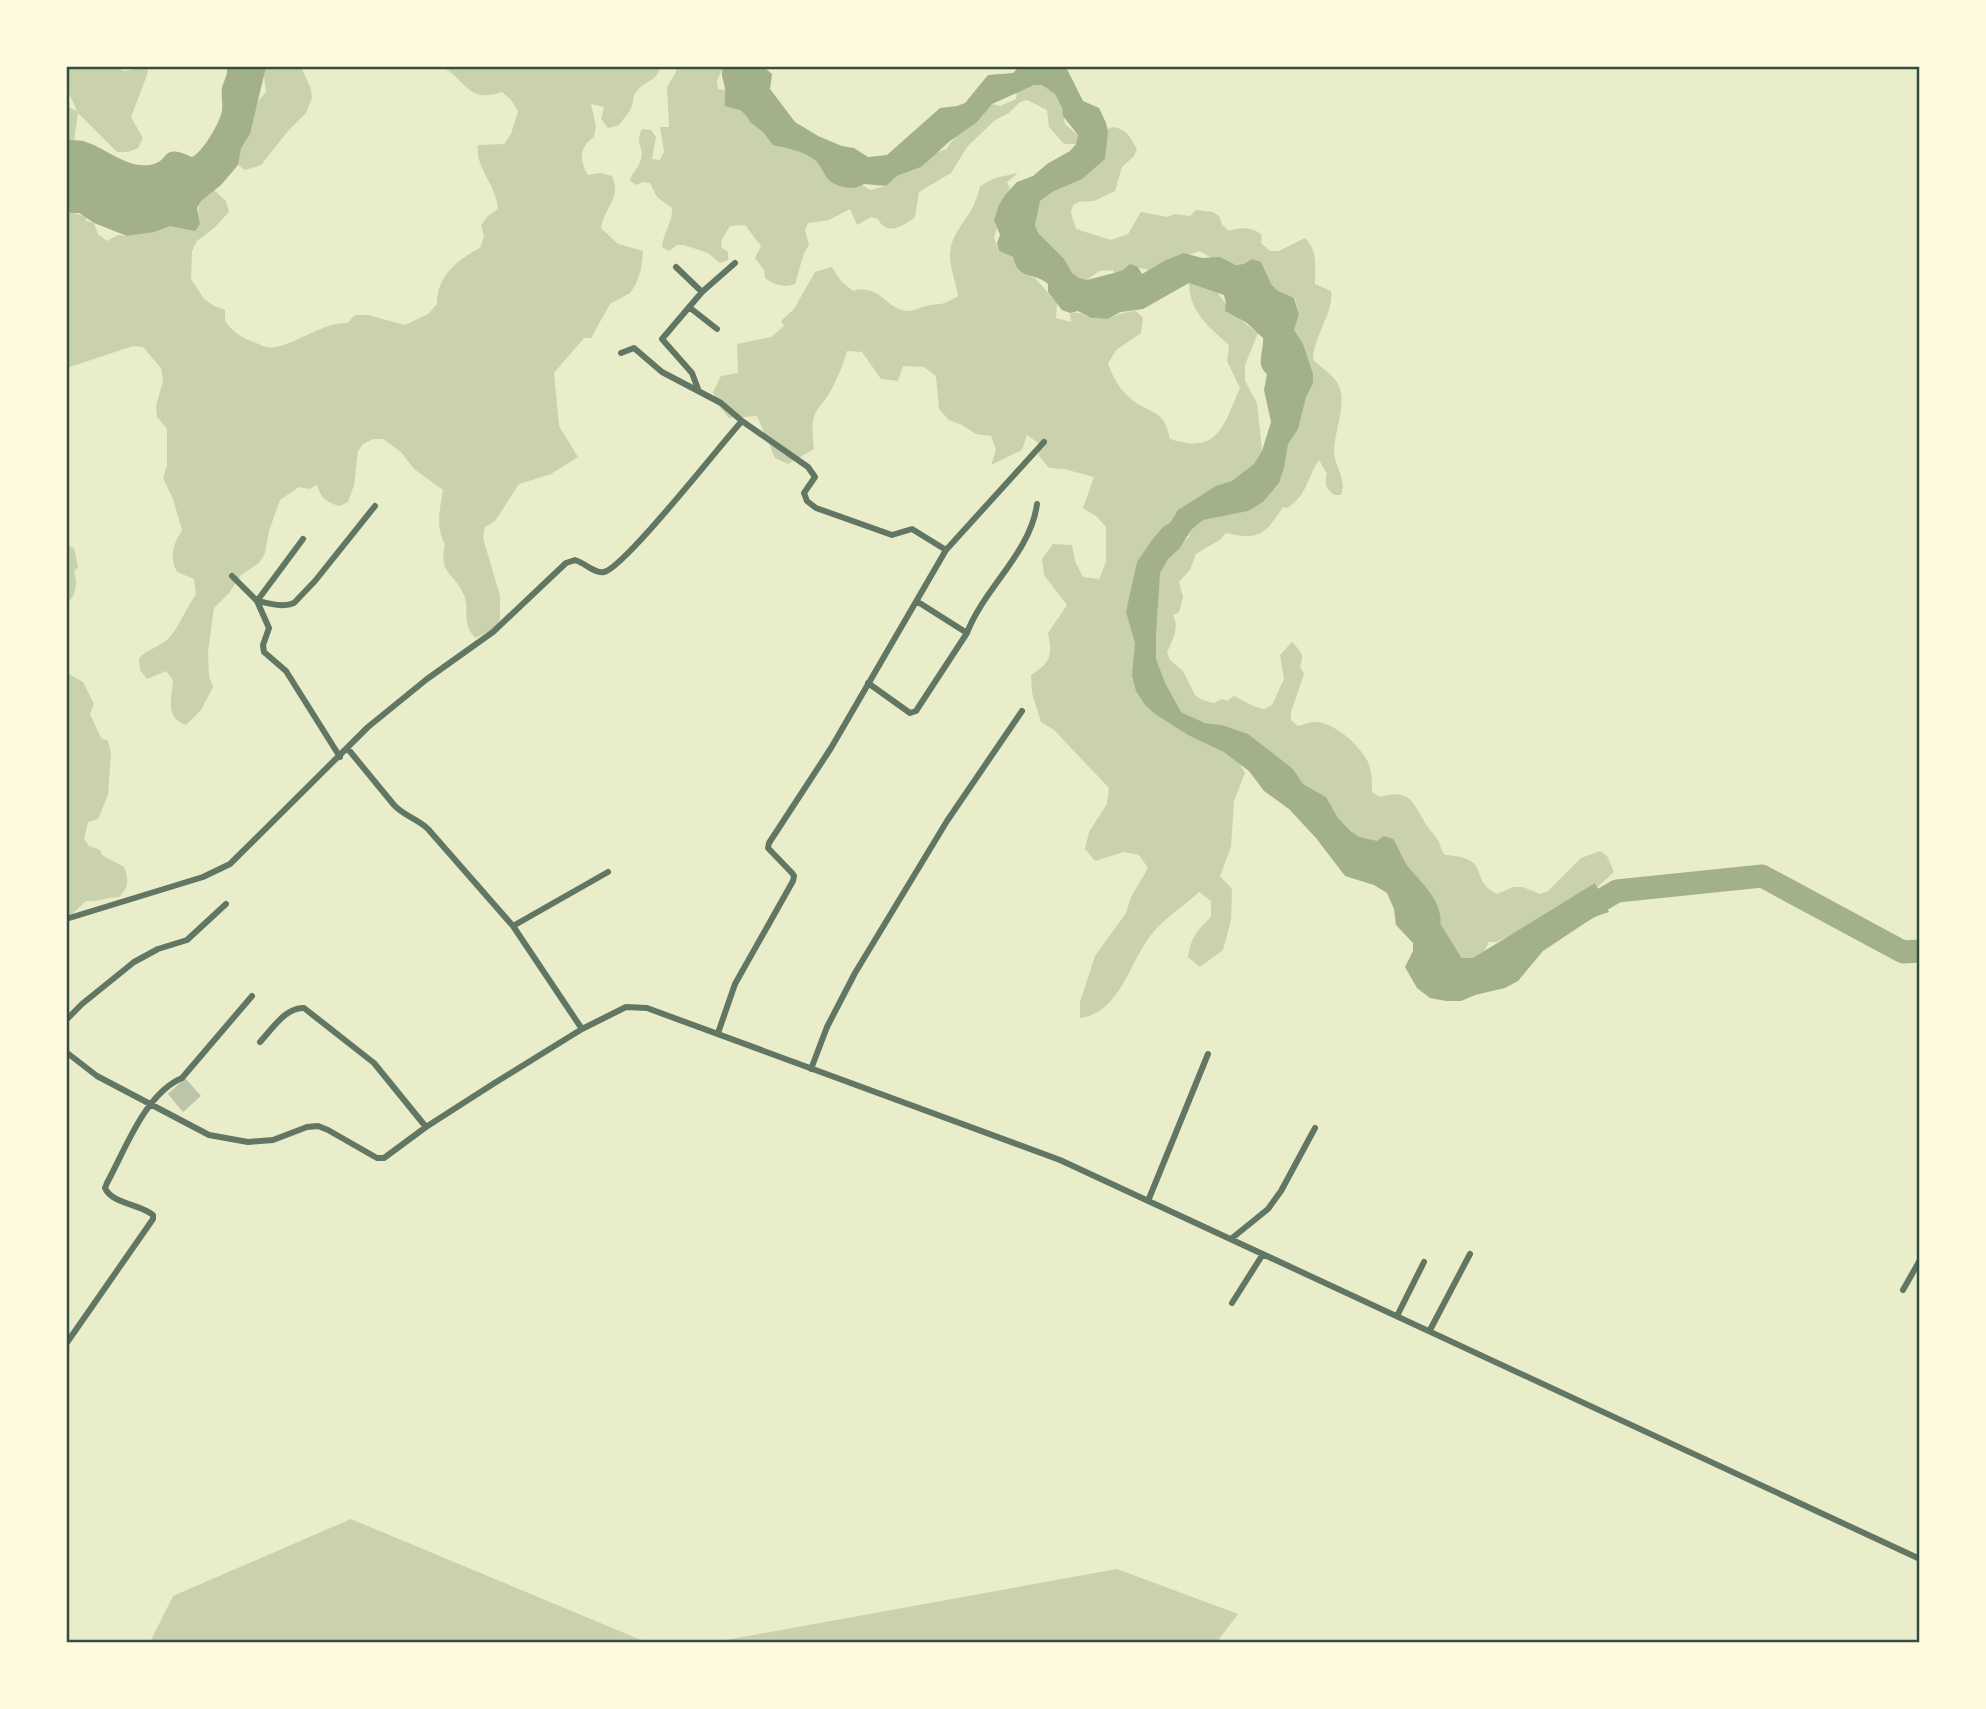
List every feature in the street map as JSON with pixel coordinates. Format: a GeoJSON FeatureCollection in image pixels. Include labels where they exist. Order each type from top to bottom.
{"type":"FeatureCollection","features":[{"type":"Feature","properties":{"kind":"street"},"geometry":{"type":"LineString","coordinates":[[698,389],[692,373],[662,339],[702,292],[735,263]]}},
{"type":"Feature","properties":{"kind":"street"},"geometry":{"type":"LineString","coordinates":[[676,267],[702,292]]}},
{"type":"Feature","properties":{"kind":"street"},"geometry":{"type":"LineString","coordinates":[[689,307],[717,329]]}},
{"type":"Feature","properties":{"kind":"street"},"geometry":{"type":"LineString","coordinates":[[621,353],[634,348],[662,372],[721,403],[808,467],[815,477],[804,493],[807,501],[816,508],[892,536],[912,529],[946,550]]}},
{"type":"Feature","properties":{"kind":"street"},"geometry":{"type":"LineString","coordinates":[[66,919],[219,871],[250,846],[368,727],[417,687],[493,632],[566,563],[575,560],[599,572],[607,572],[616,566],[742,421]]}},
{"type":"Feature","properties":{"kind":"street"},"geometry":{"type":"LineString","coordinates":[[718,1033],[735,984],[793,881],[792,873],[770,853],[769,843],[831,748],[946,550],[1044,442]]}},
{"type":"Feature","properties":{"kind":"street"},"geometry":{"type":"LineString","coordinates":[[868,683],[910,713],[915,711],[967,633],[981,601],[1016,555],[1036,514],[1037,504]]}},
{"type":"Feature","properties":{"kind":"street"},"geometry":{"type":"LineString","coordinates":[[257,601],[290,605],[294,603],[375,506]]}},
{"type":"Feature","properties":{"kind":"street"},"geometry":{"type":"LineString","coordinates":[[257,601],[303,539]]}},
{"type":"Feature","properties":{"kind":"street"},"geometry":{"type":"LineString","coordinates":[[232,576],[257,601],[269,628],[263,645],[264,652],[286,671],[340,757]]}},
{"type":"Feature","properties":{"kind":"street"},"geometry":{"type":"LineString","coordinates":[[918,602],[967,633]]}},
{"type":"Feature","properties":{"kind":"street"},"geometry":{"type":"LineString","coordinates":[[811,1069],[827,1027],[855,973],[947,821],[1022,711]]}},
{"type":"Feature","properties":{"kind":"street"},"geometry":{"type":"LineString","coordinates":[[348,749],[394,805],[402,813],[420,821],[513,926],[582,1029]]}},
{"type":"Feature","properties":{"kind":"street"},"geometry":{"type":"LineString","coordinates":[[513,926],[608,872]]}},
{"type":"Feature","properties":{"kind":"street"},"geometry":{"type":"LineString","coordinates":[[66,1020],[134,962],[158,949],[187,940],[226,904]]}},
{"type":"Feature","properties":{"kind":"street"},"geometry":{"type":"LineString","coordinates":[[66,1345],[153,1219],[149,1211],[111,1196],[105,1188],[150,1103],[170,1083],[183,1076],[252,996]]}},
{"type":"Feature","properties":{"kind":"street"},"geometry":{"type":"LineString","coordinates":[[66,1052],[97,1076],[209,1135],[248,1142],[273,1140],[307,1126],[318,1126],[377,1158],[384,1158],[426,1127],[582,1029],[617,1010],[635,1006],[873,1089],[1004,1141],[1060,1160],[1920,1559]]}},
{"type":"Feature","properties":{"kind":"street"},"geometry":{"type":"LineString","coordinates":[[260,1042],[289,1011],[304,1008],[374,1063],[426,1127]]}},
{"type":"Feature","properties":{"kind":"street"},"geometry":{"type":"LineString","coordinates":[[1148,1201],[1208,1054]]}},
{"type":"Feature","properties":{"kind":"street"},"geometry":{"type":"LineString","coordinates":[[1231,1239],[1268,1209],[1281,1191],[1315,1128]]}},
{"type":"Feature","properties":{"kind":"street"},"geometry":{"type":"LineString","coordinates":[[1232,1303],[1263,1254]]}},
{"type":"Feature","properties":{"kind":"street"},"geometry":{"type":"LineString","coordinates":[[1430,1330],[1470,1254]]}},
{"type":"Feature","properties":{"kind":"street"},"geometry":{"type":"LineString","coordinates":[[1903,1290],[1920,1260]]}},
{"type":"Feature","properties":{"kind":"street"},"geometry":{"type":"LineString","coordinates":[[1397,1316],[1424,1262]]}},
{"type":"Feature","properties":{"kind":"shaded area"},"geometry":{"type":"Polygon","coordinates":[[[67,67],[115,67],[124,71],[148,67],[131,117],[143,138],[138,148],[117,152],[78,113],[74,141],[67,145],[66,106],[77,111],[67,89],[67,67]]]}},
{"type":"Feature","properties":{"kind":"shaded area"},"geometry":{"type":"Polygon","coordinates":[[[227,67],[266,67],[250,134],[241,148],[238,165],[221,185],[201,201],[197,208],[200,224],[195,231],[170,226],[154,232],[127,236],[94,223],[79,213],[67,211],[67,140],[83,141],[140,165],[156,163],[170,152],[192,157],[206,143],[221,116],[222,88],[227,67]]]}},
{"type":"Feature","properties":{"kind":"shaded area"},"geometry":{"type":"Polygon","coordinates":[[[259,67],[301,67],[312,98],[306,113],[261,165],[245,170],[238,165],[235,157],[259,100],[266,92],[264,76],[259,67]]]}},
{"type":"Feature","properties":{"kind":"shaded area"},"geometry":{"type":"Polygon","coordinates":[[[442,67],[661,67],[654,78],[636,92],[631,108],[619,125],[608,128],[601,119],[604,107],[591,104],[596,126],[594,137],[583,150],[583,165],[588,175],[600,173],[612,176],[615,184],[614,196],[601,228],[618,244],[643,251],[641,269],[630,293],[610,304],[591,338],[584,338],[554,373],[559,426],[578,457],[551,474],[519,484],[495,521],[485,527],[483,538],[500,596],[500,620],[494,629],[475,638],[468,626],[464,595],[448,573],[444,562],[445,544],[439,524],[443,490],[414,469],[401,452],[383,439],[373,439],[363,444],[358,451],[354,485],[348,502],[339,506],[325,499],[317,485],[310,489],[299,487],[280,500],[269,531],[265,553],[259,563],[241,575],[229,593],[214,608],[208,652],[209,676],[213,687],[201,710],[186,725],[179,722],[172,712],[173,680],[166,671],[147,679],[140,670],[139,658],[172,635],[196,595],[194,579],[177,572],[173,561],[174,546],[182,530],[173,499],[163,478],[167,466],[167,429],[157,417],[156,406],[163,381],[161,368],[143,347],[133,346],[67,368],[67,211],[86,217],[86,221],[94,223],[98,234],[107,241],[118,235],[137,235],[168,226],[189,228],[200,224],[201,190],[213,189],[226,201],[229,212],[197,241],[192,251],[191,279],[204,299],[225,310],[225,321],[239,335],[264,347],[275,347],[326,327],[347,323],[355,315],[368,315],[405,325],[428,314],[437,304],[440,285],[450,270],[480,248],[484,236],[481,225],[498,209],[494,192],[482,169],[478,145],[504,144],[511,134],[518,111],[502,92],[490,95],[474,93],[442,67]]]}},
{"type":"Feature","properties":{"kind":"shaded area"},"geometry":{"type":"Polygon","coordinates":[[[676,67],[723,67],[717,81],[718,89],[726,90],[870,190],[886,186],[897,176],[921,167],[930,154],[947,149],[960,133],[992,104],[1000,106],[1016,99],[1017,91],[1030,76],[1055,94],[1062,108],[1065,124],[1078,135],[1076,144],[1064,144],[1049,127],[1047,110],[1027,100],[1020,102],[1009,113],[995,120],[967,147],[951,173],[919,192],[915,217],[905,224],[890,228],[871,217],[857,225],[850,209],[829,220],[808,223],[805,230],[809,245],[795,284],[780,285],[765,278],[764,270],[755,258],[761,246],[745,225],[730,226],[722,239],[721,247],[728,252],[728,260],[720,263],[708,253],[684,245],[677,245],[669,251],[662,247],[672,208],[657,197],[650,183],[637,185],[630,181],[641,159],[639,138],[642,129],[651,130],[656,137],[652,159],[660,160],[664,152],[660,127],[669,127],[667,87],[676,67]]]}},
{"type":"Feature","properties":{"kind":"shaded area"},"geometry":{"type":"Polygon","coordinates":[[[723,67],[764,67],[772,74],[770,89],[795,122],[818,136],[854,148],[868,157],[887,155],[940,108],[965,103],[988,75],[1013,73],[1019,67],[1066,67],[1083,101],[1099,108],[1106,123],[1108,131],[1105,159],[1082,179],[1052,192],[1040,201],[1035,225],[1038,233],[1064,259],[1072,273],[1087,280],[1123,270],[1130,264],[1138,267],[1142,274],[1184,253],[1202,258],[1220,257],[1236,265],[1252,259],[1261,262],[1271,284],[1278,291],[1294,298],[1299,314],[1294,330],[1303,344],[1313,374],[1313,383],[1306,397],[1298,429],[1288,444],[1279,483],[1263,502],[1248,511],[1203,520],[1192,529],[1160,573],[1156,659],[1181,712],[1205,723],[1222,725],[1248,734],[1293,769],[1303,784],[1326,797],[1338,818],[1359,837],[1377,841],[1384,836],[1393,839],[1407,865],[1428,889],[1438,907],[1441,919],[1437,952],[1456,958],[1473,958],[1595,883],[1609,912],[1594,917],[1543,951],[1518,981],[1505,988],[1461,1001],[1430,998],[1417,988],[1405,967],[1413,951],[1413,943],[1396,925],[1394,909],[1387,893],[1374,885],[1345,876],[1316,838],[1289,809],[1264,791],[1249,771],[1224,752],[1188,735],[1145,705],[1136,691],[1132,676],[1135,643],[1126,612],[1137,562],[1178,510],[1216,486],[1232,481],[1254,464],[1262,451],[1271,422],[1264,390],[1267,374],[1261,366],[1263,338],[1247,323],[1225,311],[1224,295],[1189,283],[1143,309],[1121,312],[1107,319],[1091,318],[1078,311],[1070,313],[1062,310],[1048,292],[1048,284],[1023,273],[1013,257],[999,251],[997,243],[1000,235],[994,220],[1005,195],[1017,182],[1033,176],[1076,144],[1078,135],[1063,116],[1055,94],[1042,85],[1034,85],[992,104],[977,122],[950,141],[921,167],[897,176],[886,186],[864,184],[846,188],[828,179],[815,160],[800,152],[773,145],[740,110],[725,106],[723,67]]]}},
{"type":"Feature","properties":{"kind":"shaded area"},"geometry":{"type":"Polygon","coordinates":[[[1113,127],[1125,132],[1137,149],[1134,156],[1122,167],[1115,191],[1094,201],[1073,205],[1071,213],[1076,229],[1111,240],[1128,234],[1141,212],[1167,217],[1175,214],[1190,216],[1196,210],[1213,212],[1220,217],[1222,225],[1229,231],[1246,228],[1258,232],[1262,235],[1261,243],[1270,251],[1279,251],[1305,238],[1314,254],[1315,284],[1331,291],[1330,308],[1313,359],[1334,378],[1341,393],[1334,452],[1343,484],[1341,495],[1334,495],[1327,488],[1327,474],[1319,460],[1299,498],[1287,508],[1283,507],[1266,529],[1247,536],[1226,533],[1196,554],[1190,570],[1179,582],[1183,597],[1179,612],[1173,615],[1175,629],[1167,653],[1170,660],[1183,671],[1195,695],[1202,700],[1214,703],[1222,699],[1227,701],[1234,696],[1265,709],[1272,705],[1284,679],[1280,655],[1292,642],[1301,653],[1300,666],[1304,674],[1291,712],[1291,720],[1298,726],[1312,722],[1337,729],[1358,747],[1367,760],[1372,792],[1380,797],[1399,794],[1410,800],[1438,840],[1445,855],[1470,860],[1483,882],[1497,894],[1513,887],[1523,887],[1540,894],[1548,891],[1581,858],[1600,851],[1607,856],[1614,872],[1591,893],[1497,942],[1489,942],[1479,961],[1456,957],[1445,949],[1440,913],[1374,850],[1354,839],[1352,831],[1338,818],[1326,797],[1303,784],[1298,777],[1222,725],[1205,723],[1175,712],[1152,650],[1158,564],[1189,537],[1193,521],[1201,517],[1233,514],[1262,502],[1295,322],[1299,314],[1295,298],[1274,292],[1263,269],[1217,261],[1199,251],[1149,270],[1133,266],[1122,275],[1114,273],[1113,270],[1099,271],[1080,285],[1039,241],[1035,225],[1036,197],[1104,130],[1113,127]]]}},
{"type":"Feature","properties":{"kind":"shaded area"},"geometry":{"type":"Polygon","coordinates":[[[1018,173],[1007,182],[1010,189],[994,220],[997,228],[994,238],[999,251],[1013,257],[1021,271],[1035,278],[1057,303],[1056,318],[1071,322],[1070,313],[1097,319],[1136,311],[1143,318],[1141,333],[1116,350],[1108,364],[1123,392],[1163,419],[1170,439],[1187,443],[1210,440],[1224,425],[1240,388],[1227,361],[1229,345],[1207,325],[1197,311],[1189,283],[1217,292],[1234,315],[1258,333],[1245,365],[1245,381],[1257,403],[1262,451],[1247,477],[1181,512],[1135,643],[1136,691],[1237,758],[1245,773],[1234,801],[1231,847],[1220,876],[1232,889],[1231,920],[1223,950],[1200,967],[1188,957],[1189,951],[1195,935],[1211,917],[1211,901],[1199,892],[1151,935],[1122,985],[1105,1007],[1080,1018],[1080,1002],[1095,956],[1126,913],[1131,897],[1148,868],[1139,855],[1124,852],[1095,861],[1085,849],[1089,832],[1107,804],[1109,788],[1054,730],[1041,722],[1032,693],[1031,675],[1046,663],[1050,653],[1048,633],[1067,605],[1044,575],[1042,559],[1053,544],[1072,545],[1075,561],[1083,577],[1099,579],[1106,562],[1106,527],[1096,516],[1083,508],[1094,477],[1049,468],[1039,456],[1038,443],[1027,435],[1022,450],[991,465],[996,450],[991,436],[976,434],[949,420],[939,409],[936,376],[924,367],[903,366],[898,381],[881,379],[862,352],[847,351],[833,387],[815,414],[814,449],[788,464],[775,458],[757,416],[729,418],[719,406],[713,392],[721,376],[738,373],[737,344],[771,337],[784,326],[781,321],[794,309],[815,272],[832,267],[841,281],[853,291],[870,291],[901,310],[911,311],[942,304],[958,296],[950,258],[956,234],[973,207],[980,186],[995,178],[1018,173]]]}},
{"type":"Feature","properties":{"kind":"shaded area"},"geometry":{"type":"Polygon","coordinates":[[[67,545],[74,548],[78,567],[74,572],[74,593],[67,604],[67,545]]]}},
{"type":"Feature","properties":{"kind":"shaded area"},"geometry":{"type":"Polygon","coordinates":[[[67,673],[83,682],[94,704],[90,714],[101,738],[108,741],[111,753],[108,795],[98,819],[88,822],[84,839],[89,846],[100,850],[102,855],[124,867],[127,880],[125,890],[119,897],[86,901],[70,916],[67,913],[67,673]]]}},
{"type":"Feature","properties":{"kind":"shaded area"},"geometry":{"type":"Polygon","coordinates":[[[351,1519],[646,1642],[150,1642],[173,1596],[351,1519]]]}},
{"type":"Feature","properties":{"kind":"shaded area"},"geometry":{"type":"Polygon","coordinates":[[[1117,1569],[1238,1614],[1217,1642],[715,1642],[1117,1569]]]}},
{"type":"Feature","properties":{"kind":"building"},"geometry":{"type":"Polygon","coordinates":[[[185,1078],[201,1096],[183,1112],[168,1094],[185,1078]]]}},
{"type":"Feature","properties":{"kind":"waterway"},"geometry":{"type":"LineString","coordinates":[[1577,914],[1617,891],[1762,876],[1903,952],[1920,951]]}},
{"type":"Feature","properties":{"kind":"waterway"},"geometry":{"type":"LineString","coordinates":[[1420,918],[1427,924],[1461,979]]}}]}
